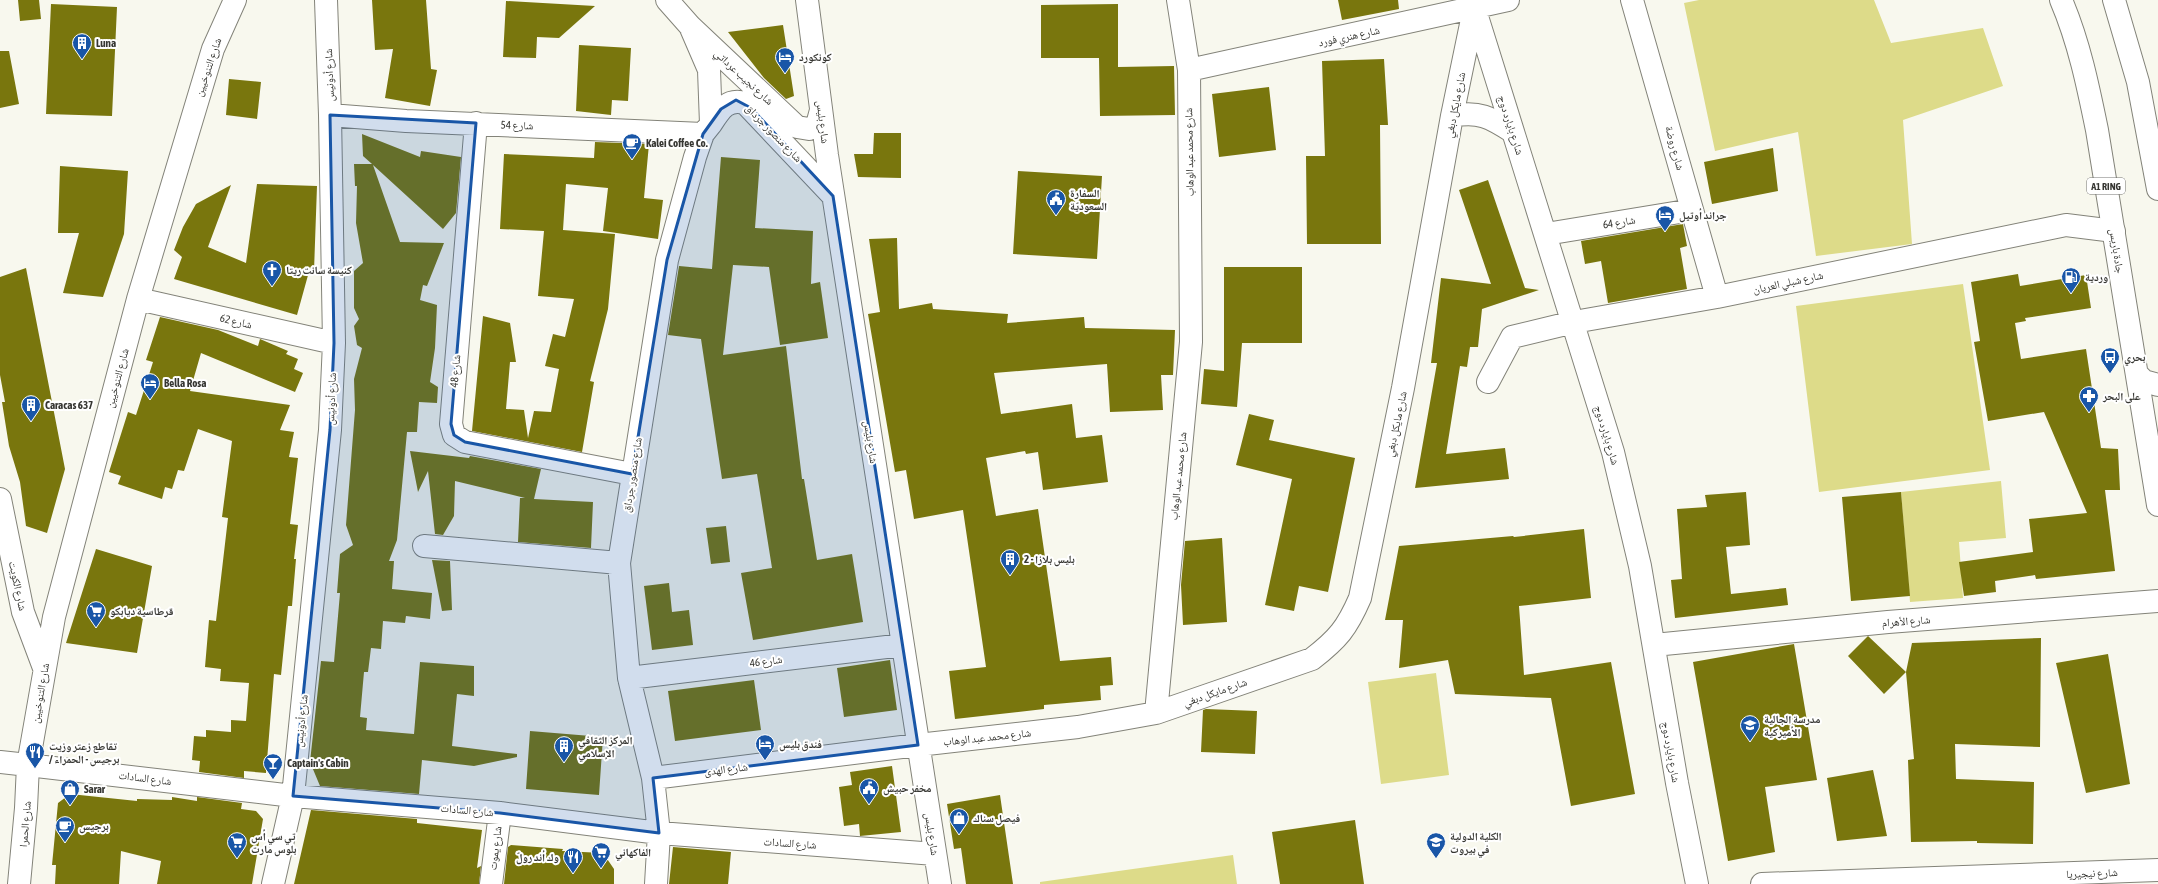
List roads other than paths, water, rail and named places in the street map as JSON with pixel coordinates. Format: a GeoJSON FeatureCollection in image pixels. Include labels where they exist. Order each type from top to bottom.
{"type":"FeatureCollection","features":[{"type":"Feature","properties":{"kind":"main road","name":"شارع التنوخيين"},"geometry":{"type":"LineString","coordinates":[[28,764],[54,617],[138,298],[212,49],[235,0]]}},
{"type":"Feature","properties":{"kind":"main road","name":"شارع أدونيس"},"geometry":{"type":"LineString","coordinates":[[273,884],[293,796],[330,430],[334,344],[330,115],[326,0]]}},
{"type":"Feature","properties":{"kind":"main road","name":"شارع نجيب عرداتي"},"geometry":{"type":"LineString","coordinates":[[667,0],[690,26],[797,127],[809,130],[817,125],[821,110]]}},
{"type":"Feature","properties":{"kind":"main road","name":"شارع بليس"},"geometry":{"type":"LineString","coordinates":[[807,0],[833,196],[940,884]]}},
{"type":"Feature","properties":{"kind":"main road","name":"شارع محمد عبد الوهاب"},"geometry":{"type":"LineString","coordinates":[[918,745],[1078,727],[1156,713],[1191,342],[1189,70],[1178,0]]}},
{"type":"Feature","properties":{"kind":"main road","name":"شارع هنري فورد"},"geometry":{"type":"LineString","coordinates":[[1189,70],[1472,3],[1508,0]]}},
{"type":"Feature","properties":{"kind":"main road","name":"شارع روضة"},"geometry":{"type":"LineString","coordinates":[[1632,0],[1717,297]]}},
{"type":"Feature","properties":{"kind":"main road","name":"جادة باريس"},"geometry":{"type":"LineString","coordinates":[[2062,0],[2073,29],[2085,72],[2114,231],[2137,374],[2152,429],[2158,505]]}},
{"type":"Feature","properties":{"kind":"main road"},"geometry":{"type":"LineString","coordinates":[[2114,0],[2138,82],[2158,188]]}},
{"type":"Feature","properties":{"kind":"main road","name":"شارع مايكل دبغي"},"geometry":{"type":"LineString","coordinates":[[1156,713],[1312,659],[1341,634],[1351,618],[1360,598],[1403,388],[1472,3]]}},
{"type":"Feature","properties":{"kind":"main road","name":"شارع بايارد دوج"},"geometry":{"type":"LineString","coordinates":[[1472,3],[1614,452],[1640,566],[1676,783],[1697,884]]}},
{"type":"Feature","properties":{"kind":"main road","name":"شارع منصور جرداق"},"geometry":{"type":"LineString","coordinates":[[656,884],[659,833],[653,778],[629,678],[619,563],[667,260],[707,129],[709,70],[690,26]]}},
{"type":"Feature","properties":{"kind":"main road","name":"شارع منصور جرداق"},"geometry":{"type":"LineString","coordinates":[[707,129],[721,109],[728,103],[736,100],[745,103],[833,196]]}},
{"type":"Feature","properties":{"kind":"main road"},"geometry":{"type":"LineString","coordinates":[[1452,116],[1468,113],[1479,114],[1489,117],[1513,132]]}},
{"type":"Feature","properties":{"kind":"main road","name":"شارع 54"},"geometry":{"type":"LineString","coordinates":[[330,115],[406,121],[707,129]]}},
{"type":"Feature","properties":{"kind":"main road","name":"شارع 48"},"geometry":{"type":"LineString","coordinates":[[476,123],[451,424],[454,435],[465,442],[632,474]]}},
{"type":"Feature","properties":{"kind":"main road","name":"شارع 64"},"geometry":{"type":"LineString","coordinates":[[1546,234],[1692,210]]}},
{"type":"Feature","properties":{"kind":"main road","name":"شارع شبلي العريان"},"geometry":{"type":"LineString","coordinates":[[1488,382],[1512,337],[1574,322],[1717,297],[2066,225],[2114,231]]}},
{"type":"Feature","properties":{"kind":"main road","name":"شارع 62"},"geometry":{"type":"LineString","coordinates":[[138,298],[334,344]]}},
{"type":"Feature","properties":{"kind":"main road"},"geometry":{"type":"LineString","coordinates":[[2137,374],[2144,381],[2158,385]]}},
{"type":"Feature","properties":{"kind":"main road","name":"شارع الكويت"},"geometry":{"type":"LineString","coordinates":[[0,500],[23,612],[44,669]]}},
{"type":"Feature","properties":{"kind":"main road"},"geometry":{"type":"LineString","coordinates":[[424,546],[619,563]]}},
{"type":"Feature","properties":{"kind":"main road","name":"شارع الأهرام"},"geometry":{"type":"LineString","coordinates":[[1654,645],[1826,628],[2158,600]]}},
{"type":"Feature","properties":{"kind":"main road","name":"شارع 46"},"geometry":{"type":"LineString","coordinates":[[629,678],[903,645]]}},
{"type":"Feature","properties":{"kind":"main road","name":"شارع الهدى"},"geometry":{"type":"LineString","coordinates":[[653,778],[918,745]]}},
{"type":"Feature","properties":{"kind":"main road","name":"شارع السادات"},"geometry":{"type":"LineString","coordinates":[[0,762],[28,764],[293,796],[500,813],[659,833],[935,854]]}},
{"type":"Feature","properties":{"kind":"main road","name":"شارع الحمرا"},"geometry":{"type":"LineString","coordinates":[[19,884],[26,808],[28,764]]}},
{"type":"Feature","properties":{"kind":"main road","name":"شارع يموت"},"geometry":{"type":"LineString","coordinates":[[491,884],[500,813]]}},
{"type":"Feature","properties":{"kind":"main road","name":"شارع نيجيريا"},"geometry":{"type":"LineString","coordinates":[[1762,884],[2158,870]]}},
{"type":"Feature","properties":{"kind":"place","name":"Luna"},"geometry":{"type":"Point","coordinates":[82,60]}},
{"type":"Feature","properties":{"kind":"place","name":"كونكورد"},"geometry":{"type":"Point","coordinates":[785,74]}},
{"type":"Feature","properties":{"kind":"place","name":"Kalei Coffee Co."},"geometry":{"type":"Point","coordinates":[632,160]}},
{"type":"Feature","properties":{"kind":"place","name":"السفارة السعوديّة"},"geometry":{"type":"Point","coordinates":[1056,216]}},
{"type":"Feature","properties":{"kind":"place","name":"جراند أوتيل"},"geometry":{"type":"Point","coordinates":[1665,232]}},
{"type":"Feature","properties":{"kind":"place","name":"كنيسة سانت ريتا"},"geometry":{"type":"Point","coordinates":[272,287]}},
{"type":"Feature","properties":{"kind":"place","name":"وردية"},"geometry":{"type":"Point","coordinates":[2071,294]}},
{"type":"Feature","properties":{"kind":"place","name":"بحري"},"geometry":{"type":"Point","coordinates":[2110,374]}},
{"type":"Feature","properties":{"kind":"place","name":"Bella Rosa"},"geometry":{"type":"Point","coordinates":[150,400]}},
{"type":"Feature","properties":{"kind":"place","name":"على البحر"},"geometry":{"type":"Point","coordinates":[2089,413]}},
{"type":"Feature","properties":{"kind":"place","name":"Caracas 637"},"geometry":{"type":"Point","coordinates":[31,422]}},
{"type":"Feature","properties":{"kind":"place","name":"2 - بليس بلازا"},"geometry":{"type":"Point","coordinates":[1010,576]}},
{"type":"Feature","properties":{"kind":"place","name":"قرطاسية ديابكو"},"geometry":{"type":"Point","coordinates":[96,628]}},
{"type":"Feature","properties":{"kind":"place","name":"مدرسة الجالية الأميركية"},"geometry":{"type":"Point","coordinates":[1750,742]}},
{"type":"Feature","properties":{"kind":"place","name":"فندق بليس"},"geometry":{"type":"Point","coordinates":[765,761]}},
{"type":"Feature","properties":{"kind":"place","name":"المركز الثقافي الإسلامي"},"geometry":{"type":"Point","coordinates":[564,763]}},
{"type":"Feature","properties":{"kind":"place","name":"تقاطع زعتر وزيت / برجيس - الحمراء"},"geometry":{"type":"Point","coordinates":[35,769]}},
{"type":"Feature","properties":{"kind":"place","name":"Captain's Cabin"},"geometry":{"type":"Point","coordinates":[273,780]}},
{"type":"Feature","properties":{"kind":"place","name":"مخفر حبيش"},"geometry":{"type":"Point","coordinates":[869,805]}},
{"type":"Feature","properties":{"kind":"place","name":"Sarar"},"geometry":{"type":"Point","coordinates":[70,806]}},
{"type":"Feature","properties":{"kind":"place","name":"فيصل سناك"},"geometry":{"type":"Point","coordinates":[959,835]}},
{"type":"Feature","properties":{"kind":"place","name":"برجيس"},"geometry":{"type":"Point","coordinates":[65,843]}},
{"type":"Feature","properties":{"kind":"place","name":"تي سي أس بلوس مارت"},"geometry":{"type":"Point","coordinates":[237,859]}},
{"type":"Feature","properties":{"kind":"place","name":"الكلية الدولية في بيروت"},"geometry":{"type":"Point","coordinates":[1436,859]}},
{"type":"Feature","properties":{"kind":"place","name":"الفاكهاني"},"geometry":{"type":"Point","coordinates":[601,869]}},
{"type":"Feature","properties":{"kind":"place","name":"وك أند رولّ"},"geometry":{"type":"Point","coordinates":[573,874]}}]}
